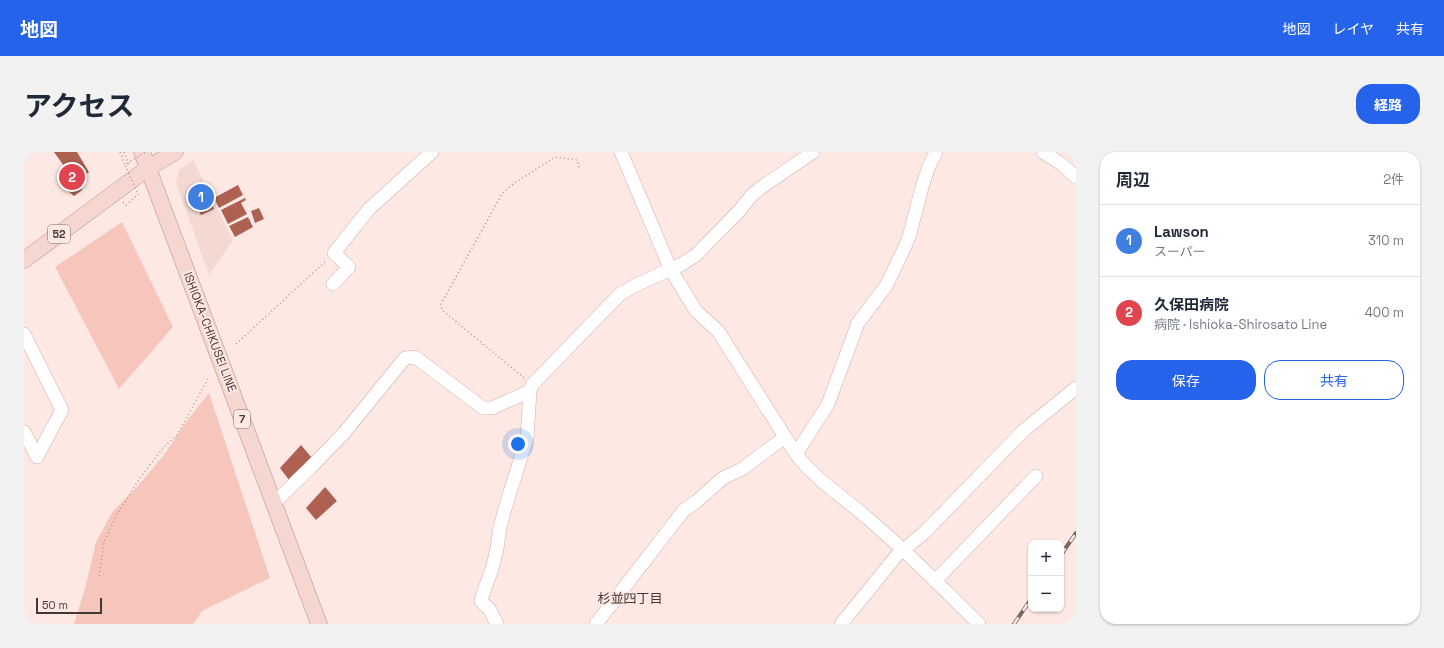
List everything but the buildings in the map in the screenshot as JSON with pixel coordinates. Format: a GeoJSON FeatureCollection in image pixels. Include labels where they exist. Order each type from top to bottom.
{"type":"FeatureCollection","features":[{"type":"Feature","properties":{"kind":"main road","name":"ISHIOKA-CHIKUSEI LINE"},"geometry":{"type":"LineString","coordinates":[[144,152],[148,168],[318,624]]}},
{"type":"Feature","properties":{"kind":"main road","name":"52"},"geometry":{"type":"LineString","coordinates":[[24,260],[148,168],[175,152]]}},
{"type":"Feature","properties":{"kind":"street"},"geometry":{"type":"LineString","coordinates":[[333,284],[349,267],[334,252],[369,209],[432,152]]}},
{"type":"Feature","properties":{"kind":"street"},"geometry":{"type":"LineString","coordinates":[[621,152],[671,270],[696,311],[718,331],[796,454],[822,482],[867,517],[979,624]]}},
{"type":"Feature","properties":{"kind":"street"},"geometry":{"type":"LineString","coordinates":[[274,503],[344,433],[405,358],[415,357],[484,408],[492,408],[531,388],[620,294],[636,285],[671,270],[696,255],[762,187],[813,152]]}},
{"type":"Feature","properties":{"kind":"street"},"geometry":{"type":"LineString","coordinates":[[796,454],[828,404],[858,323],[886,286],[903,251],[909,237],[929,166],[936,152]]}},
{"type":"Feature","properties":{"kind":"street"},"geometry":{"type":"LineString","coordinates":[[1043,152],[1060,163],[1076,177]]}},
{"type":"Feature","properties":{"kind":"street"},"geometry":{"type":"LineString","coordinates":[[24,334],[62,410],[37,457],[24,432]]}},
{"type":"Feature","properties":{"kind":"street"},"geometry":{"type":"LineString","coordinates":[[497,624],[490,610],[481,601],[492,569],[506,505],[527,438],[531,388]]}},
{"type":"Feature","properties":{"kind":"street"},"geometry":{"type":"LineString","coordinates":[[841,624],[902,550],[924,532],[1023,431],[1076,388]]}},
{"type":"Feature","properties":{"kind":"street"},"geometry":{"type":"LineString","coordinates":[[596,624],[684,510],[696,502],[723,478],[742,469],[785,437]]}},
{"type":"Feature","properties":{"kind":"street"},"geometry":{"type":"LineString","coordinates":[[935,581],[1036,476]]}},
{"type":"Feature","properties":{"kind":"path"},"geometry":{"type":"LineString","coordinates":[[120,152],[137,192],[133,195]]}},
{"type":"Feature","properties":{"kind":"path"},"geometry":{"type":"LineString","coordinates":[[124,152],[129,165]]}},
{"type":"Feature","properties":{"kind":"path"},"geometry":{"type":"LineString","coordinates":[[125,165],[144,152]]}},
{"type":"Feature","properties":{"kind":"path"},"geometry":{"type":"LineString","coordinates":[[531,388],[442,310],[441,304],[502,194],[513,184],[555,156],[577,160],[580,170]]}},
{"type":"Feature","properties":{"kind":"path"},"geometry":{"type":"LineString","coordinates":[[128,199],[123,202],[126,205],[141,192]]}},
{"type":"Feature","properties":{"kind":"path"},"geometry":{"type":"LineString","coordinates":[[236,344],[334,252]]}},
{"type":"Feature","properties":{"kind":"path"},"geometry":{"type":"LineString","coordinates":[[99,576],[104,542],[116,516],[140,478],[164,447],[177,435],[209,377]]}},
{"type":"Feature","properties":{"kind":"shaded area"},"geometry":{"type":"Polygon","coordinates":[[[193,160],[233,240],[209,275],[176,183],[179,170],[193,160]]]}},
{"type":"Feature","properties":{"kind":"shaded area"},"geometry":{"type":"Polygon","coordinates":[[[122,222],[173,327],[119,389],[55,267],[122,222]]]}},
{"type":"Feature","properties":{"kind":"shaded area"},"geometry":{"type":"Polygon","coordinates":[[[209,393],[270,578],[202,611],[193,624],[74,624],[86,585],[96,542],[113,511],[136,488],[164,455],[186,422],[209,393]]]}},
{"type":"Feature","properties":{"kind":"railway"},"geometry":{"type":"LineString","coordinates":[[1064,551],[1076,533]]}},
{"type":"Feature","properties":{"kind":"railway"},"geometry":{"type":"LineString","coordinates":[[1014,624],[1028,603]]}},
{"type":"Feature","properties":{"kind":"place","name":"久保田病院"},"geometry":{"type":"Point","coordinates":[72,177]}},
{"type":"Feature","properties":{"kind":"place","name":"Lawson"},"geometry":{"type":"Point","coordinates":[201,197]}},
{"type":"Feature","properties":{"kind":"district","name":"杉並四丁目"},"geometry":{"type":"Point","coordinates":[630,598]}}]}
